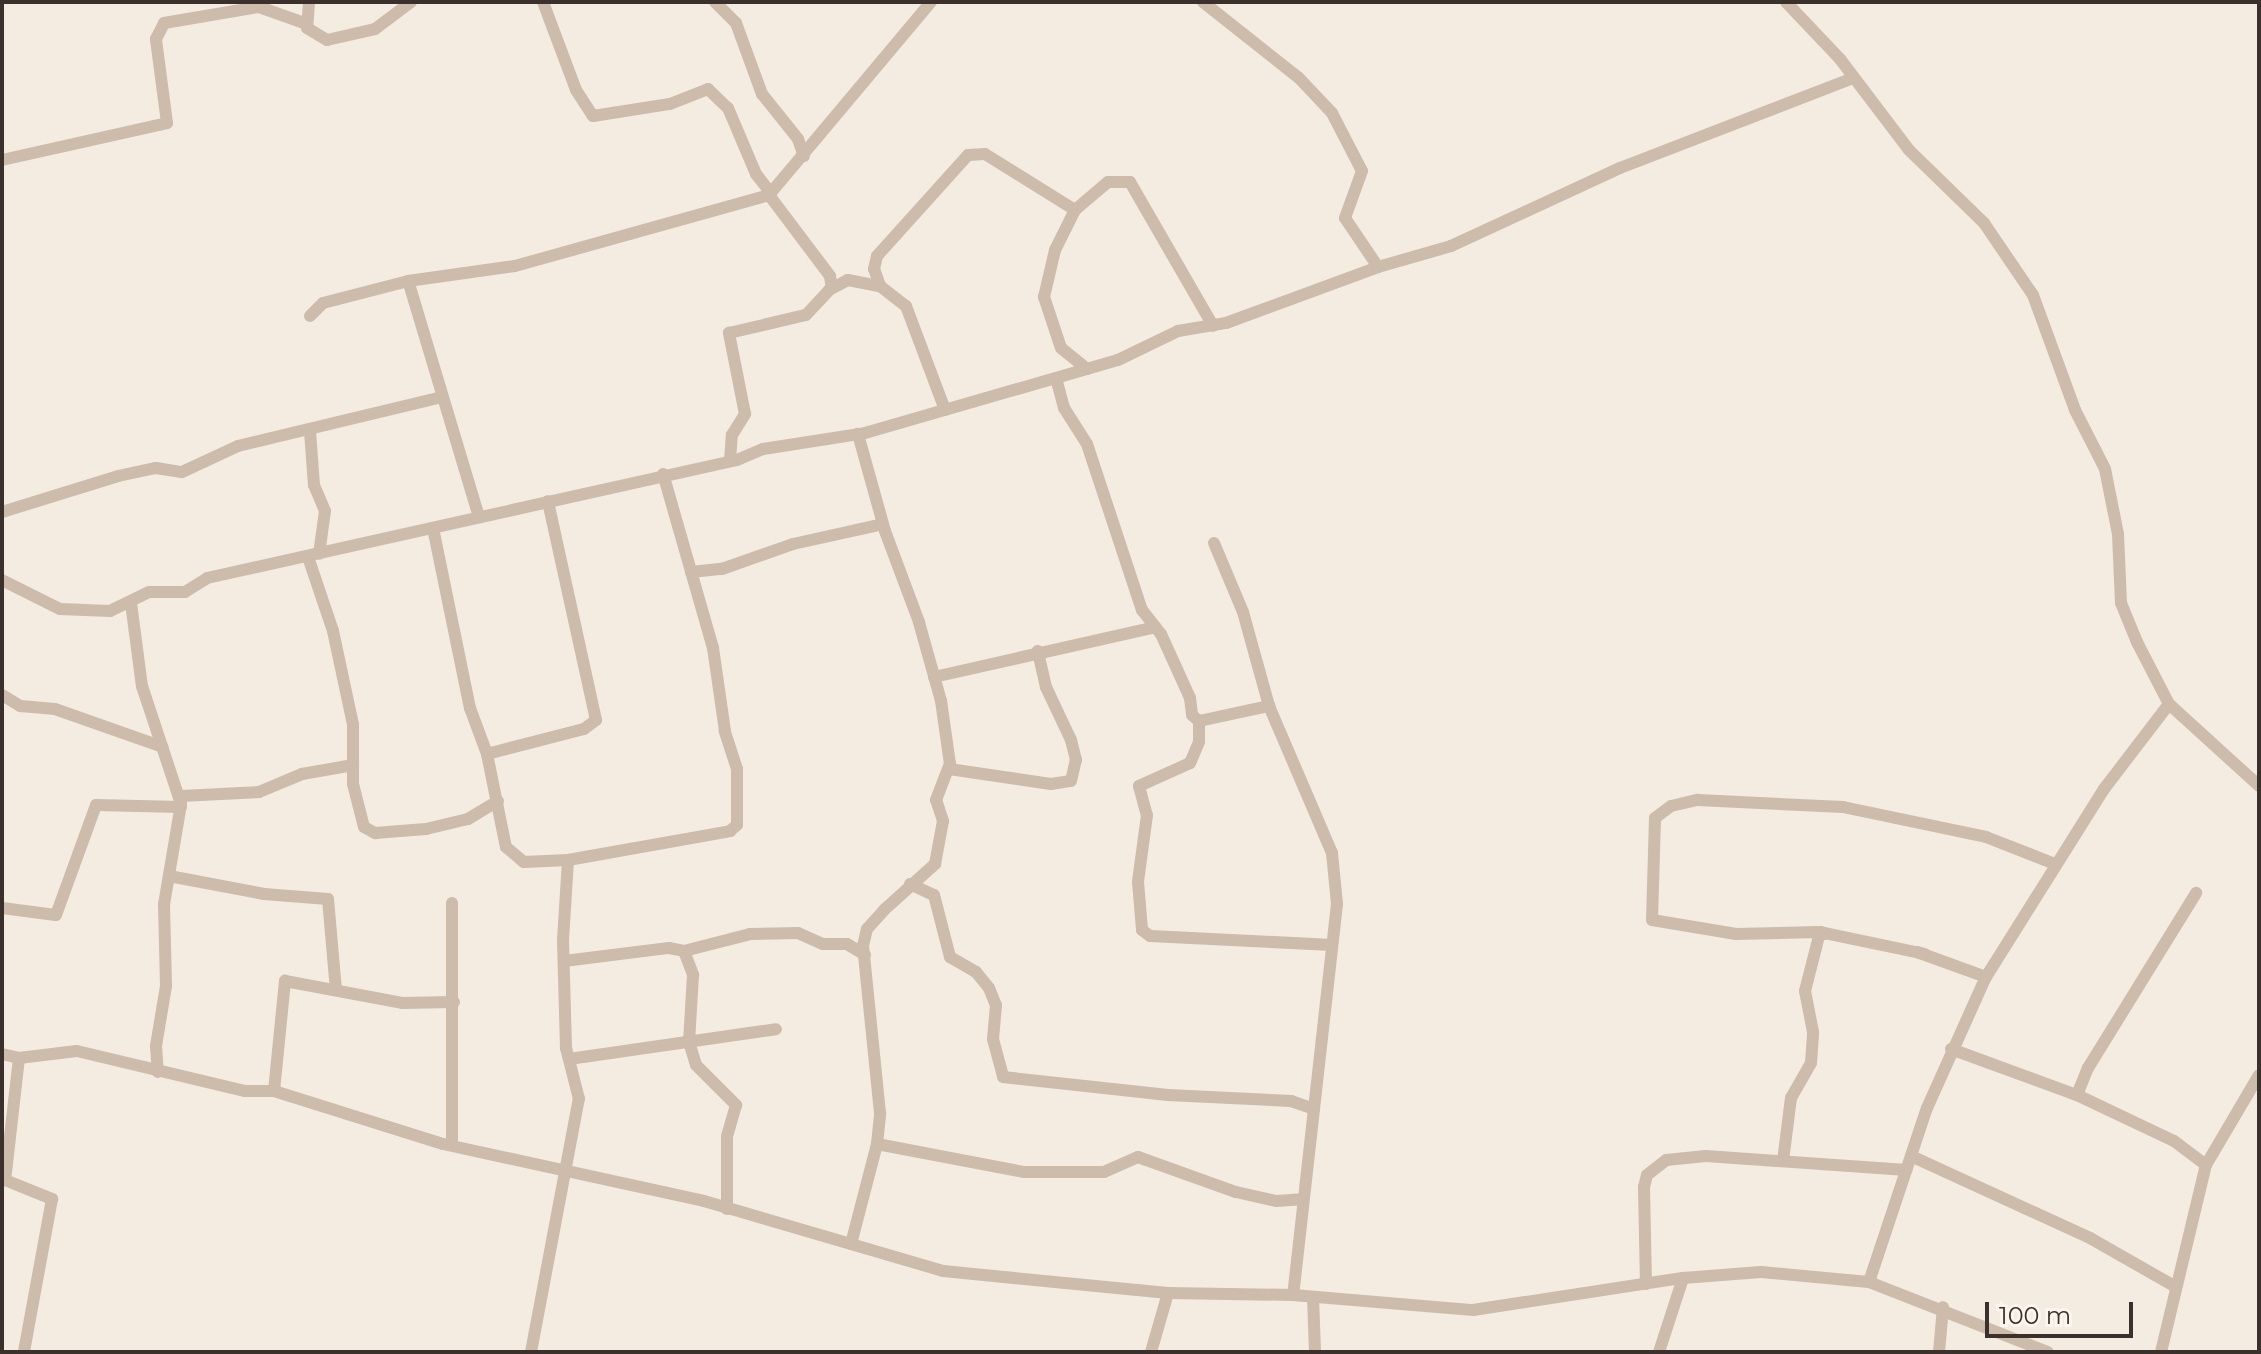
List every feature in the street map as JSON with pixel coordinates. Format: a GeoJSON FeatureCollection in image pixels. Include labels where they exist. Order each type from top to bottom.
{"type":"FeatureCollection","features":[{"type":"Feature","properties":{"kind":"street"},"geometry":{"type":"LineString","coordinates":[[307,24],[309,2]]}},
{"type":"Feature","properties":{"kind":"street"},"geometry":{"type":"LineString","coordinates":[[2,160],[167,123],[156,39],[164,23],[259,7],[307,24],[327,40],[375,29],[411,2]]}},
{"type":"Feature","properties":{"kind":"street"},"geometry":{"type":"LineString","coordinates":[[543,2],[576,90],[593,116],[670,104],[708,89],[728,108],[756,174],[830,276],[832,288]]}},
{"type":"Feature","properties":{"kind":"street"},"geometry":{"type":"LineString","coordinates":[[715,2],[736,23],[762,94],[798,139],[804,156]]}},
{"type":"Feature","properties":{"kind":"street"},"geometry":{"type":"LineString","coordinates":[[310,316],[323,303],[408,281],[515,266],[770,194],[804,156],[844,101],[931,2]]}},
{"type":"Feature","properties":{"kind":"street"},"geometry":{"type":"LineString","coordinates":[[1203,2],[1299,78],[1332,113],[1362,171],[1345,218],[1378,267]]}},
{"type":"Feature","properties":{"kind":"street"},"geometry":{"type":"LineString","coordinates":[[1786,2],[1853,78],[1909,150],[1984,223],[2033,295],[2075,410],[2105,469],[2118,534],[2121,603],[2169,704],[2259,786]]}},
{"type":"Feature","properties":{"kind":"street"},"geometry":{"type":"LineString","coordinates":[[2,580],[60,609],[110,611],[149,592],[178,594],[207,578],[730,461],[763,449],[858,434],[1087,369],[1178,331],[1213,326],[1378,267],[1451,246],[1620,168],[1853,78]]}},
{"type":"Feature","properties":{"kind":"street"},"geometry":{"type":"LineString","coordinates":[[880,286],[874,269],[877,256],[968,155],[985,154],[1075,210]]}},
{"type":"Feature","properties":{"kind":"street"},"geometry":{"type":"LineString","coordinates":[[1087,369],[1061,348],[1044,297],[1055,250],[1075,210],[1108,182],[1130,182],[1213,326]]}},
{"type":"Feature","properties":{"kind":"street"},"geometry":{"type":"LineString","coordinates":[[730,461],[732,435],[745,414],[729,333],[806,315],[832,288],[848,280],[880,286],[906,306],[945,410]]}},
{"type":"Feature","properties":{"kind":"street"},"geometry":{"type":"LineString","coordinates":[[408,281],[479,517]]}},
{"type":"Feature","properties":{"kind":"street"},"geometry":{"type":"LineString","coordinates":[[1056,378],[1068,417],[1087,444],[1142,610],[1155,627],[1199,721],[1199,742],[1190,763],[1139,786],[1147,815],[1138,882],[1142,930],[1150,936],[1332,945]]}},
{"type":"Feature","properties":{"kind":"street"},"geometry":{"type":"LineString","coordinates":[[2,512],[118,476],[156,468],[182,472],[238,446],[310,431],[380,408],[442,397]]}},
{"type":"Feature","properties":{"kind":"street"},"geometry":{"type":"LineString","coordinates":[[310,431],[314,485],[325,511],[314,555],[353,724],[353,765],[360,819],[375,833],[468,819],[498,801]]}},
{"type":"Feature","properties":{"kind":"street"},"geometry":{"type":"LineString","coordinates":[[851,1244],[877,1144],[880,1113],[865,955],[867,929],[910,884],[935,864],[941,851],[943,821],[936,800],[949,769],[949,743],[934,677],[883,524],[858,434]]}},
{"type":"Feature","properties":{"kind":"street"},"geometry":{"type":"LineString","coordinates":[[433,528],[470,708],[487,754],[506,847],[515,858],[568,860],[730,831],[740,819],[737,769],[725,731],[713,648],[663,474]]}},
{"type":"Feature","properties":{"kind":"street"},"geometry":{"type":"LineString","coordinates":[[487,754],[584,729],[596,720],[548,501]]}},
{"type":"Feature","properties":{"kind":"street"},"geometry":{"type":"LineString","coordinates":[[691,572],[722,569],[793,544],[883,524]]}},
{"type":"Feature","properties":{"kind":"street"},"geometry":{"type":"LineString","coordinates":[[1214,543],[1243,612],[1269,706],[1332,853],[1337,904],[1293,1295]]}},
{"type":"Feature","properties":{"kind":"street"},"geometry":{"type":"LineString","coordinates":[[131,603],[142,686],[181,801],[169,876],[158,1072]]}},
{"type":"Feature","properties":{"kind":"street"},"geometry":{"type":"LineString","coordinates":[[934,677],[1038,651],[1155,627]]}},
{"type":"Feature","properties":{"kind":"street"},"geometry":{"type":"LineString","coordinates":[[949,769],[1051,784],[1071,781],[1076,760],[1071,740],[1046,687],[1038,651]]}},
{"type":"Feature","properties":{"kind":"street"},"geometry":{"type":"LineString","coordinates":[[2,695],[20,706],[55,709],[163,747]]}},
{"type":"Feature","properties":{"kind":"street"},"geometry":{"type":"LineString","coordinates":[[1869,1282],[1951,1049],[1986,977],[2020,929],[2055,864],[2169,704]]}},
{"type":"Feature","properties":{"kind":"street"},"geometry":{"type":"LineString","coordinates":[[1199,721],[1269,706]]}},
{"type":"Feature","properties":{"kind":"street"},"geometry":{"type":"LineString","coordinates":[[2,908],[56,915],[96,805],[181,801],[259,792],[302,774],[353,765]]}},
{"type":"Feature","properties":{"kind":"street"},"geometry":{"type":"LineString","coordinates":[[1986,977],[1925,954],[1820,932],[1736,934],[1652,920],[1655,818],[1671,806],[1698,800],[1843,807],[1986,837],[2055,864]]}},
{"type":"Feature","properties":{"kind":"street"},"geometry":{"type":"LineString","coordinates":[[531,1352],[579,1099],[569,1059],[564,961],[568,860]]}},
{"type":"Feature","properties":{"kind":"street"},"geometry":{"type":"LineString","coordinates":[[169,876],[264,894],[328,899],[336,990]]}},
{"type":"Feature","properties":{"kind":"street"},"geometry":{"type":"LineString","coordinates":[[910,884],[934,895],[950,957],[976,972],[989,988],[996,1005],[993,1039],[1003,1077],[1168,1095],[1291,1101],[1314,1109]]}},
{"type":"Feature","properties":{"kind":"street"},"geometry":{"type":"LineString","coordinates":[[2077,1095],[2088,1068],[2196,893]]}},
{"type":"Feature","properties":{"kind":"street"},"geometry":{"type":"LineString","coordinates":[[452,903],[452,1145]]}},
{"type":"Feature","properties":{"kind":"street"},"geometry":{"type":"LineString","coordinates":[[1783,1161],[1791,1098],[1814,1049],[1805,991],[1820,932]]}},
{"type":"Feature","properties":{"kind":"street"},"geometry":{"type":"LineString","coordinates":[[564,961],[669,948],[684,951],[750,934],[798,933],[823,944],[847,944],[865,955]]}},
{"type":"Feature","properties":{"kind":"street"},"geometry":{"type":"LineString","coordinates":[[684,951],[693,975],[689,1042],[696,1065],[736,1105],[727,1136],[727,1209]]}},
{"type":"Feature","properties":{"kind":"street"},"geometry":{"type":"LineString","coordinates":[[274,1091],[281,984],[297,981],[402,1003],[454,1002]]}},
{"type":"Feature","properties":{"kind":"street"},"geometry":{"type":"LineString","coordinates":[[569,1059],[776,1029]]}},
{"type":"Feature","properties":{"kind":"street"},"geometry":{"type":"LineString","coordinates":[[1951,1049],[2077,1095],[2174,1141],[2206,1165]]}},
{"type":"Feature","properties":{"kind":"street"},"geometry":{"type":"LineString","coordinates":[[2,1054],[19,1058],[69,1050],[245,1091],[274,1091],[452,1145],[567,1167],[943,1271],[1168,1293],[1293,1295],[1473,1310],[1683,1278],[1761,1272],[1869,1282],[1943,1307],[2048,1352]]}},
{"type":"Feature","properties":{"kind":"street"},"geometry":{"type":"LineString","coordinates":[[19,1058],[5,1180],[52,1199],[24,1352]]}},
{"type":"Feature","properties":{"kind":"street"},"geometry":{"type":"LineString","coordinates":[[2161,1352],[2174,1286],[2206,1165],[2259,1075]]}},
{"type":"Feature","properties":{"kind":"street"},"geometry":{"type":"LineString","coordinates":[[877,1144],[1024,1172],[1104,1172],[1138,1157],[1236,1192],[1276,1201],[1302,1199]]}},
{"type":"Feature","properties":{"kind":"street"},"geometry":{"type":"LineString","coordinates":[[1646,1284],[1644,1187],[1652,1170],[1666,1160],[1706,1156],[1907,1170]]}},
{"type":"Feature","properties":{"kind":"street"},"geometry":{"type":"LineString","coordinates":[[1911,1156],[2090,1238],[2174,1286]]}},
{"type":"Feature","properties":{"kind":"street"},"geometry":{"type":"LineString","coordinates":[[1659,1352],[1683,1278]]}},
{"type":"Feature","properties":{"kind":"street"},"geometry":{"type":"LineString","coordinates":[[1151,1352],[1168,1293]]}},
{"type":"Feature","properties":{"kind":"street"},"geometry":{"type":"LineString","coordinates":[[1313,1297],[1315,1352]]}},
{"type":"Feature","properties":{"kind":"street"},"geometry":{"type":"LineString","coordinates":[[1939,1352],[1943,1307]]}}]}
